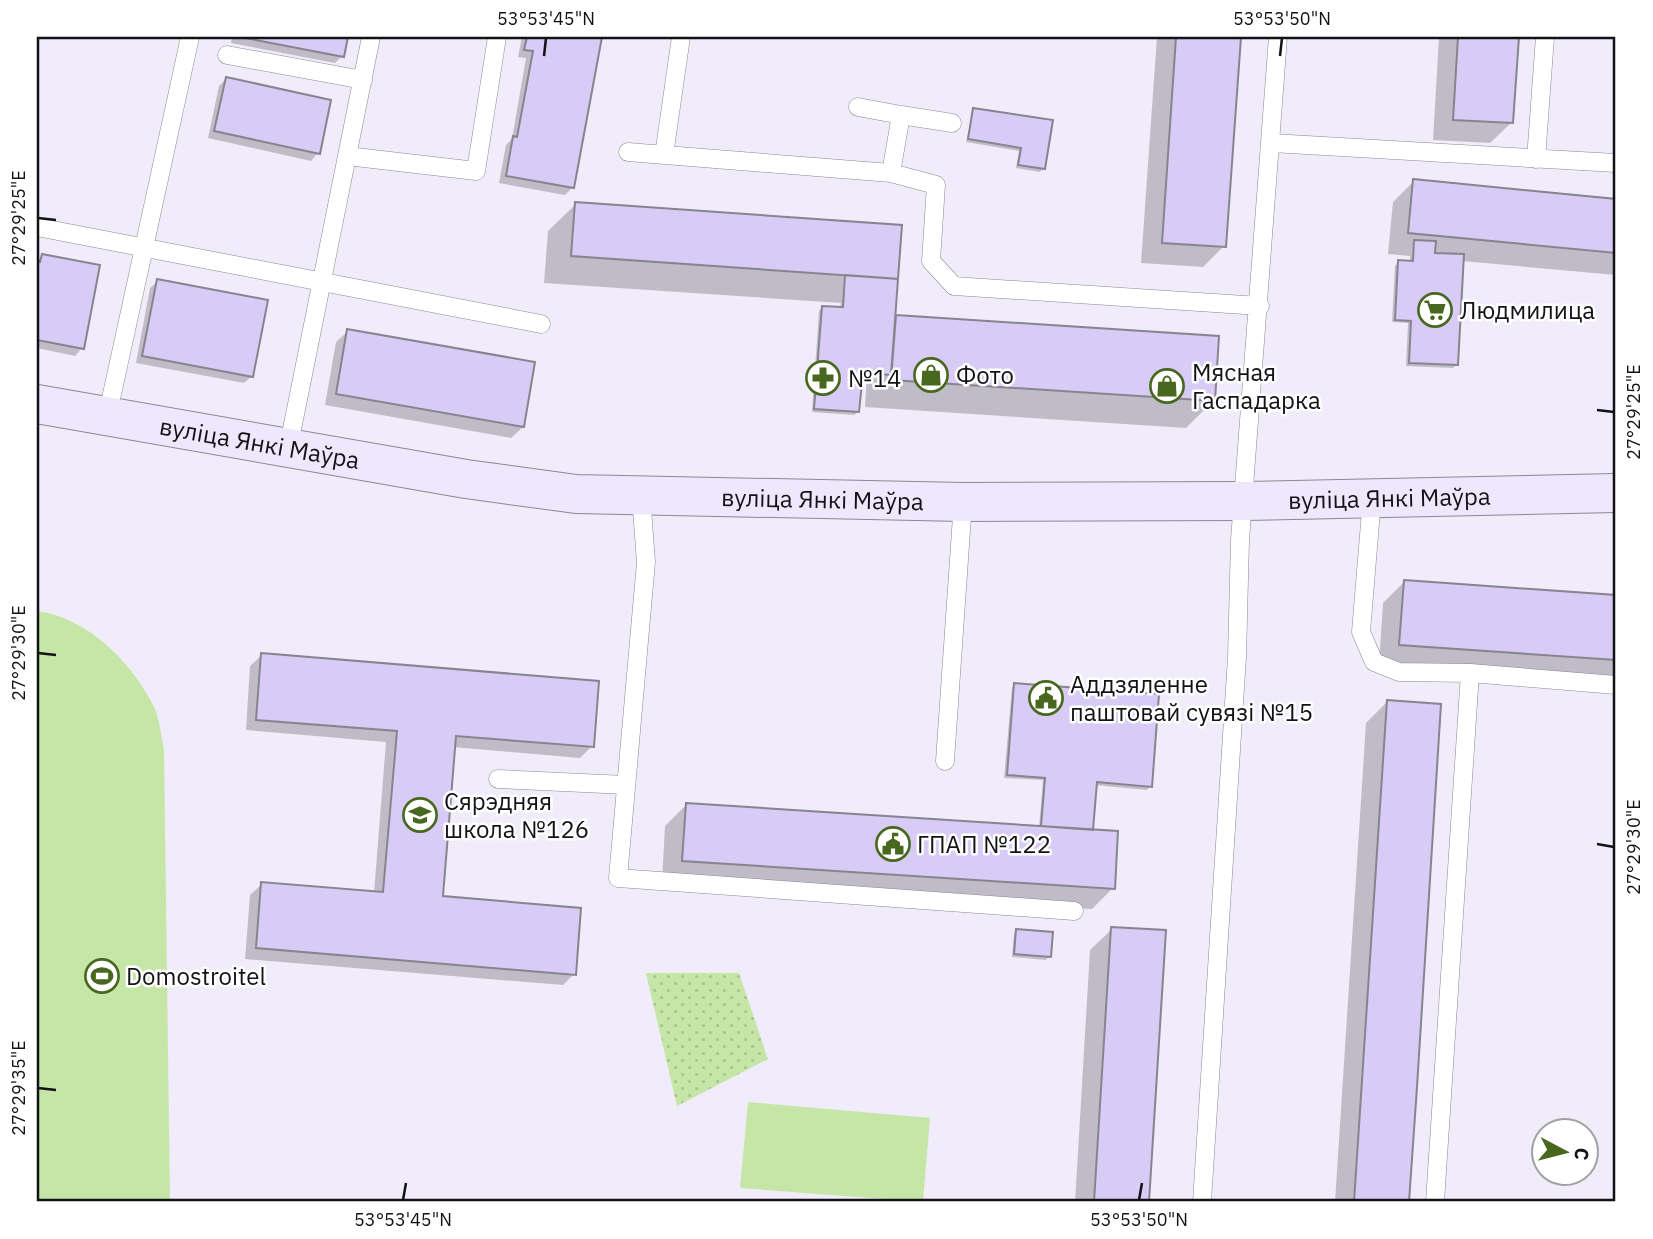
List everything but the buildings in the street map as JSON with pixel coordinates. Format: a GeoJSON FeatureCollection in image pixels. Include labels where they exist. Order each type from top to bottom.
{"type":"FeatureCollection","features":[{"type":"Feature","properties":{"kind":"street","name":"вуліца Янкі Маўра"},"geometry":{"type":"LineString","coordinates":[[37,404],[466,479],[576,494],[963,502],[1243,501],[1616,493]]}},
{"type":"Feature","properties":{"kind":"lane"},"geometry":{"type":"LineString","coordinates":[[107,417],[190,37]]}},
{"type":"Feature","properties":{"kind":"lane"},"geometry":{"type":"LineString","coordinates":[[288,449],[372,37]]}},
{"type":"Feature","properties":{"kind":"lane"},"geometry":{"type":"LineString","coordinates":[[347,156],[476,171],[497,37]]}},
{"type":"Feature","properties":{"kind":"lane"},"geometry":{"type":"LineString","coordinates":[[664,155],[681,37]]}},
{"type":"Feature","properties":{"kind":"lane"},"geometry":{"type":"LineString","coordinates":[[1202,1202],[1237,657],[1243,501],[1260,306],[1278,37]]}},
{"type":"Feature","properties":{"kind":"lane"},"geometry":{"type":"LineString","coordinates":[[1536,159],[1545,37]]}},
{"type":"Feature","properties":{"kind":"lane"},"geometry":{"type":"LineString","coordinates":[[226,55],[363,80]]}},
{"type":"Feature","properties":{"kind":"lane"},"geometry":{"type":"LineString","coordinates":[[858,107],[951,123]]}},
{"type":"Feature","properties":{"kind":"lane"},"geometry":{"type":"LineString","coordinates":[[891,173],[901,115]]}},
{"type":"Feature","properties":{"kind":"lane"},"geometry":{"type":"LineString","coordinates":[[1272,143],[1616,163]]}},
{"type":"Feature","properties":{"kind":"lane"},"geometry":{"type":"LineString","coordinates":[[628,152],[891,173],[936,185],[932,261],[954,286],[1260,306]]}},
{"type":"Feature","properties":{"kind":"lane"},"geometry":{"type":"LineString","coordinates":[[37,227],[541,324]]}},
{"type":"Feature","properties":{"kind":"lane"},"geometry":{"type":"LineString","coordinates":[[641,496],[646,562],[618,878],[1074,911]]}},
{"type":"Feature","properties":{"kind":"lane"},"geometry":{"type":"LineString","coordinates":[[1372,499],[1361,632],[1374,662],[1399,672],[1470,673],[1616,685]]}},
{"type":"Feature","properties":{"kind":"lane"},"geometry":{"type":"LineString","coordinates":[[945,761],[963,502]]}},
{"type":"Feature","properties":{"kind":"lane"},"geometry":{"type":"LineString","coordinates":[[1435,1202],[1470,673]]}},
{"type":"Feature","properties":{"kind":"lane"},"geometry":{"type":"LineString","coordinates":[[498,779],[626,785]]}},
{"type":"Feature","properties":{"kind":"green space","name":"Domostroitel"},"geometry":{"type":"Polygon","coordinates":[[[37,611],[74,623],[106,645],[134,674],[145,690],[159,723],[164,750],[170,1202],[37,1202],[37,611]]]}},
{"type":"Feature","properties":{"kind":"green space"},"geometry":{"type":"Polygon","coordinates":[[[646,973],[739,973],[768,1059],[677,1106],[646,973]]]}},
{"type":"Feature","properties":{"kind":"green space"},"geometry":{"type":"Polygon","coordinates":[[[748,1102],[930,1118],[923,1202],[740,1188],[748,1102]]]}},
{"type":"Feature","properties":{"kind":"place","name":"Людмилица"},"geometry":{"type":"Point","coordinates":[1435,310]}},
{"type":"Feature","properties":{"kind":"place","name":"Фото"},"geometry":{"type":"Point","coordinates":[931,375]}},
{"type":"Feature","properties":{"kind":"place","name":"№14"},"geometry":{"type":"Point","coordinates":[823,378]}},
{"type":"Feature","properties":{"kind":"place","name":"Мясная Гаспадарка"},"geometry":{"type":"Point","coordinates":[1167,386]}},
{"type":"Feature","properties":{"kind":"place","name":"Аддзяленне паштовай сувязі №15"},"geometry":{"type":"Point","coordinates":[1046,698]}},
{"type":"Feature","properties":{"kind":"place","name":"Сярэдняя школа №126"},"geometry":{"type":"Point","coordinates":[420,815]}},
{"type":"Feature","properties":{"kind":"place","name":"ГПАП №122"},"geometry":{"type":"Point","coordinates":[893,844]}},
{"type":"Feature","properties":{"kind":"place","name":"Domostroitel"},"geometry":{"type":"Point","coordinates":[102,976]}}]}
